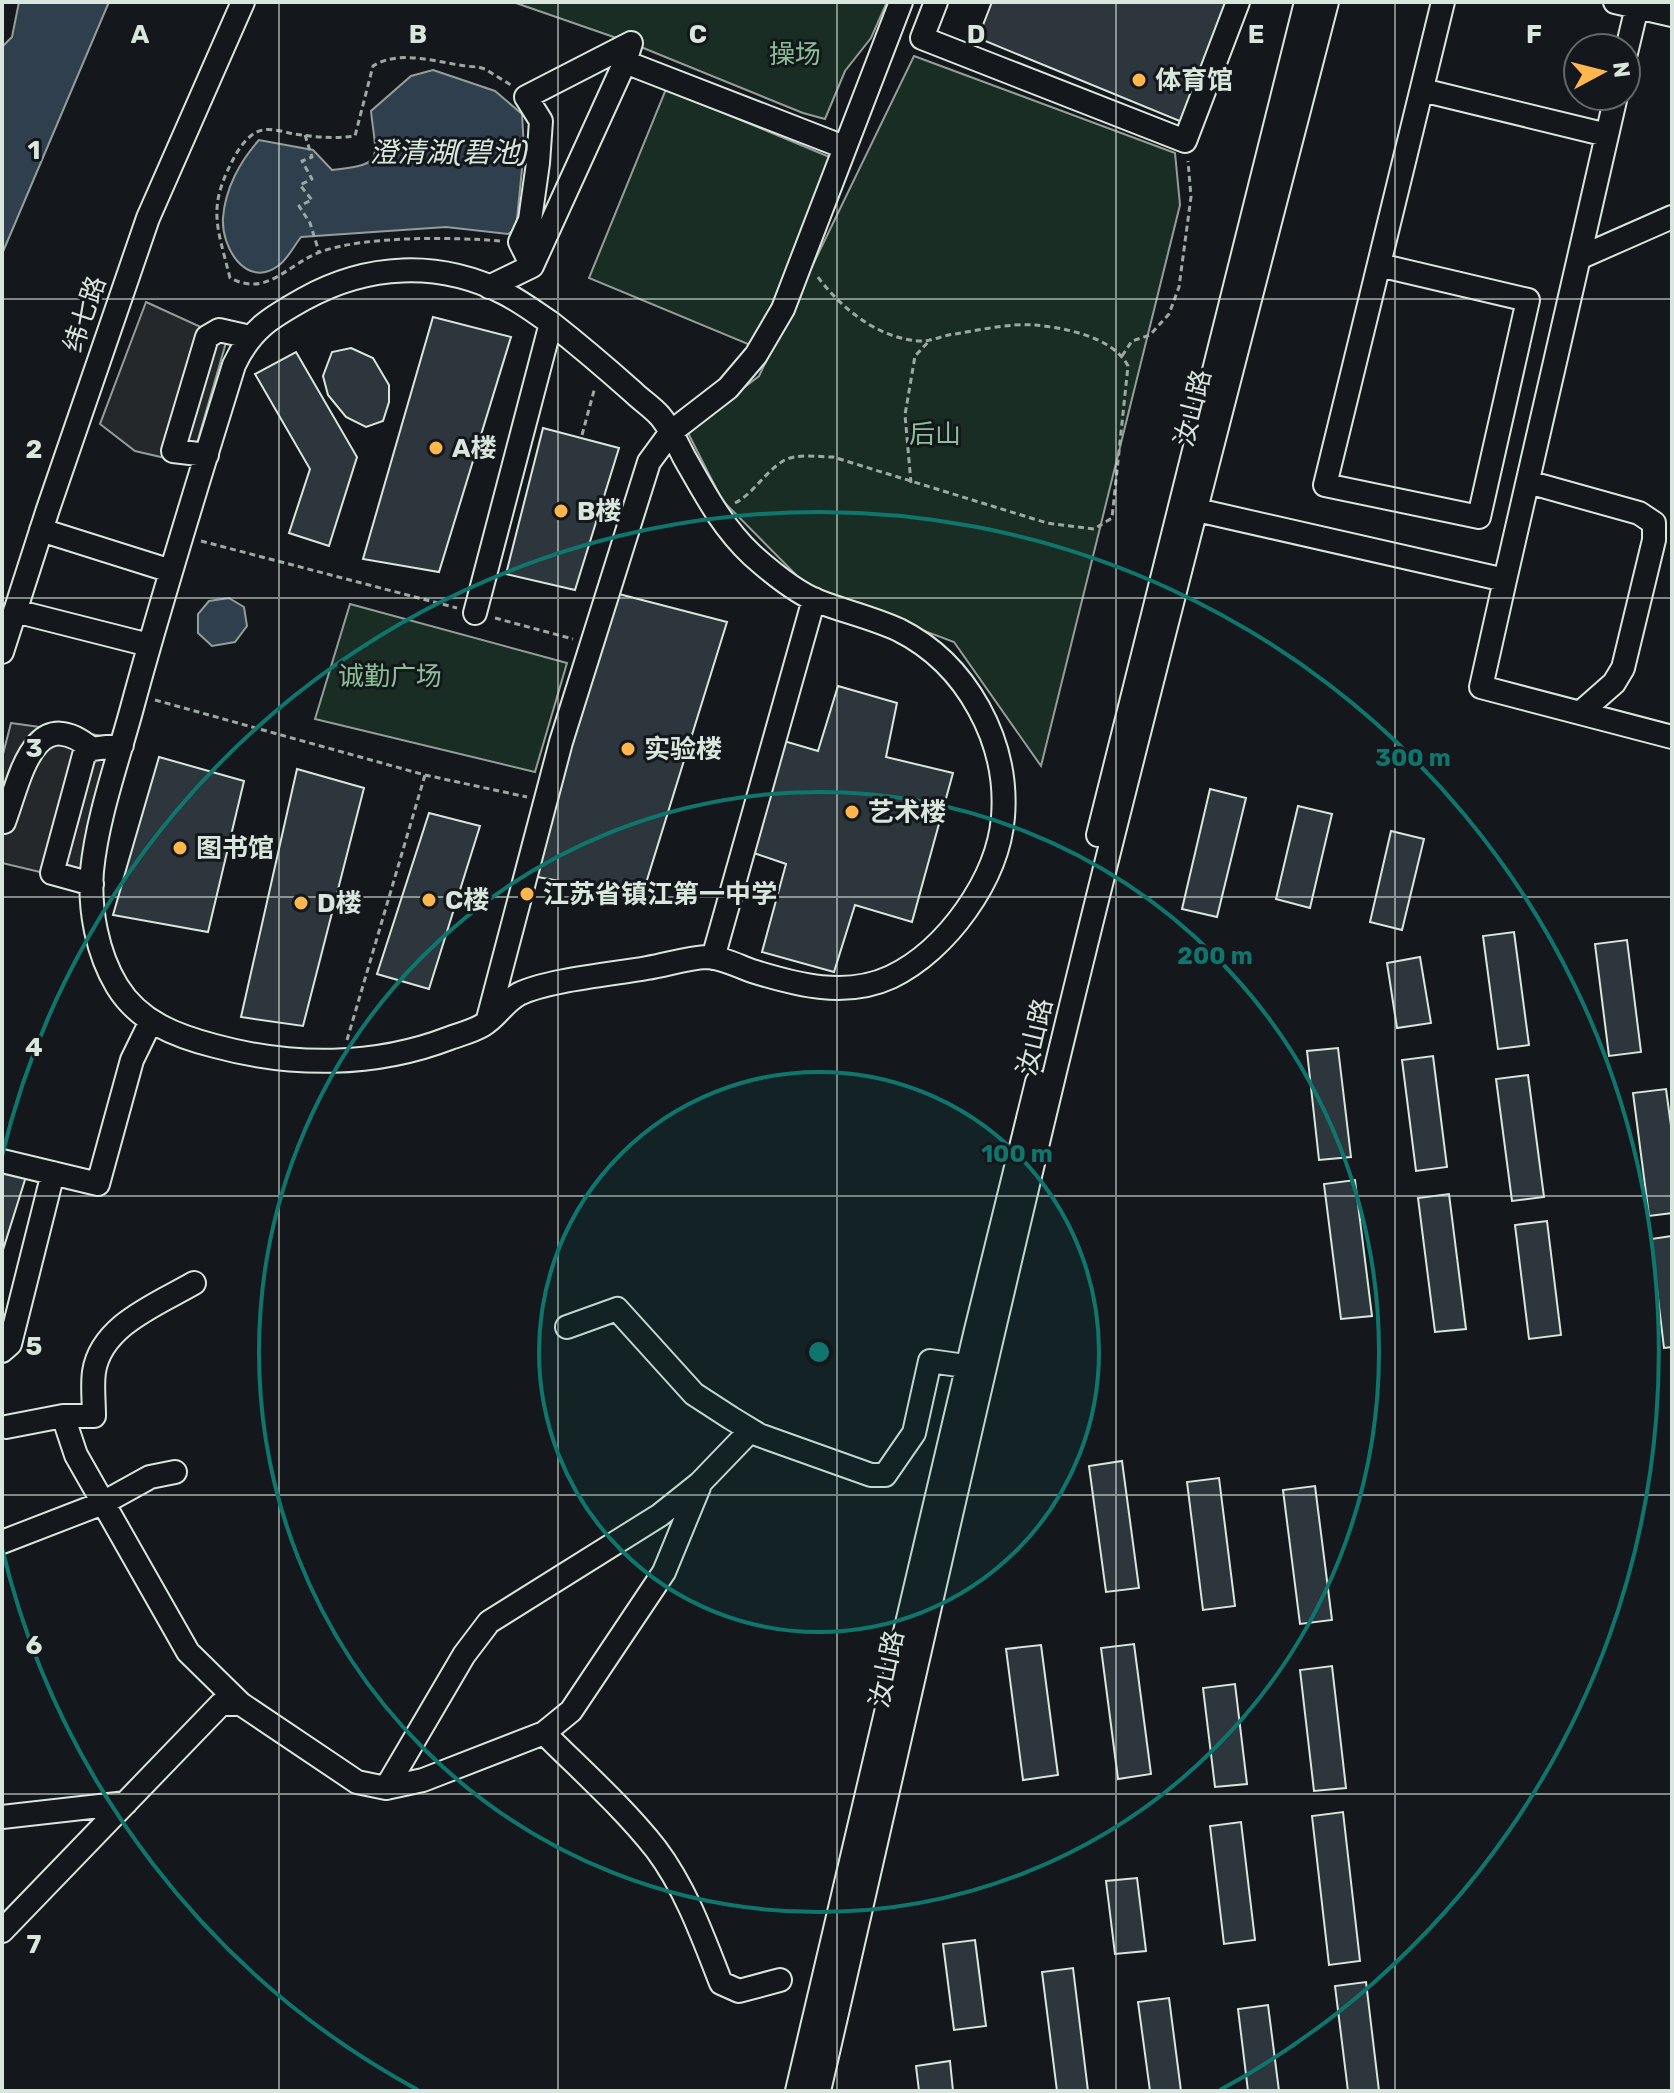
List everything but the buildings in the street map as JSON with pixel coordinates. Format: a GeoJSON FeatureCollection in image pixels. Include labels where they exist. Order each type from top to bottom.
{"type":"FeatureCollection","features":[{"type":"Feature","properties":{"kind":"street","name":"纬七路"},"geometry":{"type":"LineString","coordinates":[[2,652],[148,218],[243,2]]}},
{"type":"Feature","properties":{"kind":"street"},"geometry":{"type":"LineString","coordinates":[[488,1023],[546,801],[649,462],[671,432],[728,388],[756,355],[783,309],[901,2]]}},
{"type":"Feature","properties":{"kind":"street"},"geometry":{"type":"LineString","coordinates":[[936,2],[922,38],[1185,141],[1238,2]]}},
{"type":"Feature","properties":{"kind":"street","name":"汝山路"},"geometry":{"type":"LineString","coordinates":[[797,2091],[976,1367],[1306,2]]}},
{"type":"Feature","properties":{"kind":"street","name":"汝山路"},"geometry":{"type":"LineString","coordinates":[[819,2091],[976,1367],[1327,2]]}},
{"type":"Feature","properties":{"kind":"street"},"geometry":{"type":"LineString","coordinates":[[1379,265],[1528,300],[1479,517],[1325,485],[1443,2]]}},
{"type":"Feature","properties":{"kind":"street"},"geometry":{"type":"LineString","coordinates":[[1626,32],[1626,4],[1672,15]]}},
{"type":"Feature","properties":{"kind":"street"},"geometry":{"type":"LineString","coordinates":[[489,287],[532,266],[631,43],[526,97],[541,121],[530,220],[520,242],[532,266]]}},
{"type":"Feature","properties":{"kind":"street"},"geometry":{"type":"LineString","coordinates":[[625,62],[844,147]]}},
{"type":"Feature","properties":{"kind":"street"},"geometry":{"type":"LineString","coordinates":[[1422,90],[1607,135]]}},
{"type":"Feature","properties":{"kind":"street"},"geometry":{"type":"LineString","coordinates":[[1612,112],[1481,687],[1672,737]]}},
{"type":"Feature","properties":{"kind":"street"},"geometry":{"type":"LineString","coordinates":[[1579,258],[1672,217]]}},
{"type":"Feature","properties":{"kind":"street"},"geometry":{"type":"LineString","coordinates":[[421,270],[450,273],[504,293],[551,323],[601,364],[660,416],[715,510],[753,556],[814,599],[868,617],[915,639],[938,655],[980,708],[999,761],[1003,813],[999,845],[981,888],[947,932],[912,965],[872,985],[832,989],[758,973],[713,958],[533,989],[504,1004],[488,1023],[437,1044],[403,1053],[341,1061],[277,1059],[246,1054],[183,1037],[131,1007],[114,982],[103,957],[96,929],[92,868],[107,796],[171,571],[234,365],[250,337],[287,308],[335,283],[355,276],[421,270]]}},
{"type":"Feature","properties":{"kind":"street"},"geometry":{"type":"LineString","coordinates":[[475,613],[551,323]]}},
{"type":"Feature","properties":{"kind":"street"},"geometry":{"type":"LineString","coordinates":[[207,455],[173,451],[207,337],[219,330],[250,337]]}},
{"type":"Feature","properties":{"kind":"street"},"geometry":{"type":"LineString","coordinates":[[1528,482],[1639,513],[1654,523],[1654,540],[1623,668],[1614,683],[1580,713]]}},
{"type":"Feature","properties":{"kind":"street"},"geometry":{"type":"LineString","coordinates":[[1197,510],[1505,580]]}},
{"type":"Feature","properties":{"kind":"street"},"geometry":{"type":"LineString","coordinates":[[41,530],[171,571]]}},
{"type":"Feature","properties":{"kind":"street"},"geometry":{"type":"LineString","coordinates":[[713,958],[814,599]]}},
{"type":"Feature","properties":{"kind":"street"},"geometry":{"type":"LineString","coordinates":[[15,611],[149,645]]}},
{"type":"Feature","properties":{"kind":"street"},"geometry":{"type":"LineString","coordinates":[[4,822],[32,748],[44,737],[76,735],[92,749]]}},
{"type":"Feature","properties":{"kind":"street"},"geometry":{"type":"LineString","coordinates":[[92,884],[52,873],[84,755],[92,749],[122,745]]}},
{"type":"Feature","properties":{"kind":"street"},"geometry":{"type":"LineString","coordinates":[[2,1161],[98,1184],[132,1060],[151,1021]]}},
{"type":"Feature","properties":{"kind":"street"},"geometry":{"type":"LineString","coordinates":[[2,1351],[10,1344],[53,1173]]}},
{"type":"Feature","properties":{"kind":"street"},"geometry":{"type":"LineString","coordinates":[[6,1427],[63,1416],[94,1416],[94,1370],[107,1340],[127,1322],[194,1283]]}},
{"type":"Feature","properties":{"kind":"street"},"geometry":{"type":"LineString","coordinates":[[567,1327],[617,1309],[694,1394],[751,1430],[871,1475],[885,1475],[914,1433],[930,1361],[976,1367]]}},
{"type":"Feature","properties":{"kind":"street"},"geometry":{"type":"LineString","coordinates":[[63,1416],[76,1455],[188,1652],[241,1704],[357,1782],[386,1788],[423,1780],[544,1733],[571,1711],[664,1572],[700,1483]]}},
{"type":"Feature","properties":{"kind":"street"},"geometry":{"type":"LineString","coordinates":[[386,1788],[464,1655],[489,1622],[660,1515],[700,1483],[751,1430]]}},
{"type":"Feature","properties":{"kind":"street"},"geometry":{"type":"LineString","coordinates":[[2,1542],[103,1503],[150,1477],[175,1472]]}},
{"type":"Feature","properties":{"kind":"street"},"geometry":{"type":"LineString","coordinates":[[2,1931],[221,1704],[241,1704]]}},
{"type":"Feature","properties":{"kind":"street"},"geometry":{"type":"LineString","coordinates":[[544,1733],[614,1802],[656,1850],[698,1924],[721,1983],[739,1991],[780,1980]]}},
{"type":"Feature","properties":{"kind":"street"},"geometry":{"type":"LineString","coordinates":[[2,1817],[126,1803]]}},
{"type":"Feature","properties":{"kind":"path"},"geometry":{"type":"LineString","coordinates":[[520,242],[471,238],[366,243],[319,252],[265,284],[244,285],[230,278],[217,229],[216,204],[221,181],[241,146],[254,134],[265,129],[334,139],[355,136],[373,66],[380,61],[415,58],[485,69],[526,97]]}},
{"type":"Feature","properties":{"kind":"path"},"geometry":{"type":"LineString","coordinates":[[305,135],[312,157],[302,161],[312,179],[300,185],[312,200],[299,206],[310,223],[319,252]]}},
{"type":"Feature","properties":{"kind":"path"},"geometry":{"type":"LineString","coordinates":[[1122,356],[1132,341],[1150,335],[1169,314],[1179,287],[1191,197],[1185,141]]}},
{"type":"Feature","properties":{"kind":"path"},"geometry":{"type":"LineString","coordinates":[[715,510],[738,502],[784,460],[808,456],[833,457],[1047,523],[1094,529],[1112,518],[1128,366],[1122,356],[1109,346],[1073,331],[1033,325],[950,334],[919,341],[899,337],[864,323],[826,288],[802,257]]}},
{"type":"Feature","properties":{"kind":"path"},"geometry":{"type":"LineString","coordinates":[[911,483],[905,415],[915,356],[931,339]]}},
{"type":"Feature","properties":{"kind":"path"},"geometry":{"type":"LineString","coordinates":[[582,435],[601,364]]}},
{"type":"Feature","properties":{"kind":"path"},"geometry":{"type":"LineString","coordinates":[[182,536],[592,644]]}},
{"type":"Feature","properties":{"kind":"path"},"geometry":{"type":"LineString","coordinates":[[136,694],[425,775],[546,801]]}},
{"type":"Feature","properties":{"kind":"path"},"geometry":{"type":"LineString","coordinates":[[341,1061],[425,775]]}},
{"type":"Feature","properties":{"kind":"green space","name":"操场"},"geometry":{"type":"Polygon","coordinates":[[[513,2],[887,2],[871,38],[845,71],[825,119],[803,113],[631,43],[513,2]]]}},
{"type":"Feature","properties":{"kind":"green space","name":"后山"},"geometry":{"type":"Polygon","coordinates":[[[914,56],[1175,153],[1180,205],[1041,766],[954,642],[808,587],[722,500],[687,431],[759,376],[914,56]]]}},
{"type":"Feature","properties":{"kind":"green space"},"geometry":{"type":"Polygon","coordinates":[[[666,89],[832,158],[755,347],[589,278],[666,89]]]}},
{"type":"Feature","properties":{"kind":"green space","name":"诚勤广场"},"geometry":{"type":"Polygon","coordinates":[[[350,604],[567,663],[535,772],[315,719],[350,604]]]}},
{"type":"Feature","properties":{"kind":"shaded area"},"geometry":{"type":"Polygon","coordinates":[[[146,302],[227,339],[191,464],[135,451],[100,424],[146,302]]]}},
{"type":"Feature","properties":{"kind":"shaded area"},"geometry":{"type":"Polygon","coordinates":[[[11,723],[112,737],[83,874],[40,872],[2,863],[2,758],[11,723]]]}},
{"type":"Feature","properties":{"kind":"water"},"geometry":{"type":"Polygon","coordinates":[[[19,2],[109,2],[2,254],[2,47],[12,37],[19,2]]]}},
{"type":"Feature","properties":{"kind":"water","name":"澄清湖(碧池)"},"geometry":{"type":"Polygon","coordinates":[[[433,70],[495,91],[522,114],[524,149],[516,229],[508,234],[446,227],[301,237],[278,266],[266,272],[246,269],[238,262],[226,241],[224,207],[235,176],[259,140],[313,150],[332,170],[362,165],[374,157],[371,111],[411,76],[433,70]]]}},
{"type":"Feature","properties":{"kind":"water"},"geometry":{"type":"Polygon","coordinates":[[[229,598],[244,607],[247,626],[235,642],[212,646],[198,633],[198,614],[209,601],[229,598]]]}},
{"type":"Feature","properties":{"kind":"place","name":"体育馆"},"geometry":{"type":"Point","coordinates":[1139,80]}},
{"type":"Feature","properties":{"kind":"place","name":"A楼"},"geometry":{"type":"Point","coordinates":[436,448]}},
{"type":"Feature","properties":{"kind":"place","name":"B楼"},"geometry":{"type":"Point","coordinates":[561,511]}},
{"type":"Feature","properties":{"kind":"place","name":"实验楼"},"geometry":{"type":"Point","coordinates":[628,749]}},
{"type":"Feature","properties":{"kind":"place","name":"艺术楼"},"geometry":{"type":"Point","coordinates":[852,812]}},
{"type":"Feature","properties":{"kind":"place","name":"图书馆"},"geometry":{"type":"Point","coordinates":[180,848]}},
{"type":"Feature","properties":{"kind":"place","name":"江苏省镇江第一中学"},"geometry":{"type":"Point","coordinates":[527,894]}},
{"type":"Feature","properties":{"kind":"place","name":"C楼"},"geometry":{"type":"Point","coordinates":[429,900]}},
{"type":"Feature","properties":{"kind":"place","name":"D楼"},"geometry":{"type":"Point","coordinates":[301,903]}}]}
